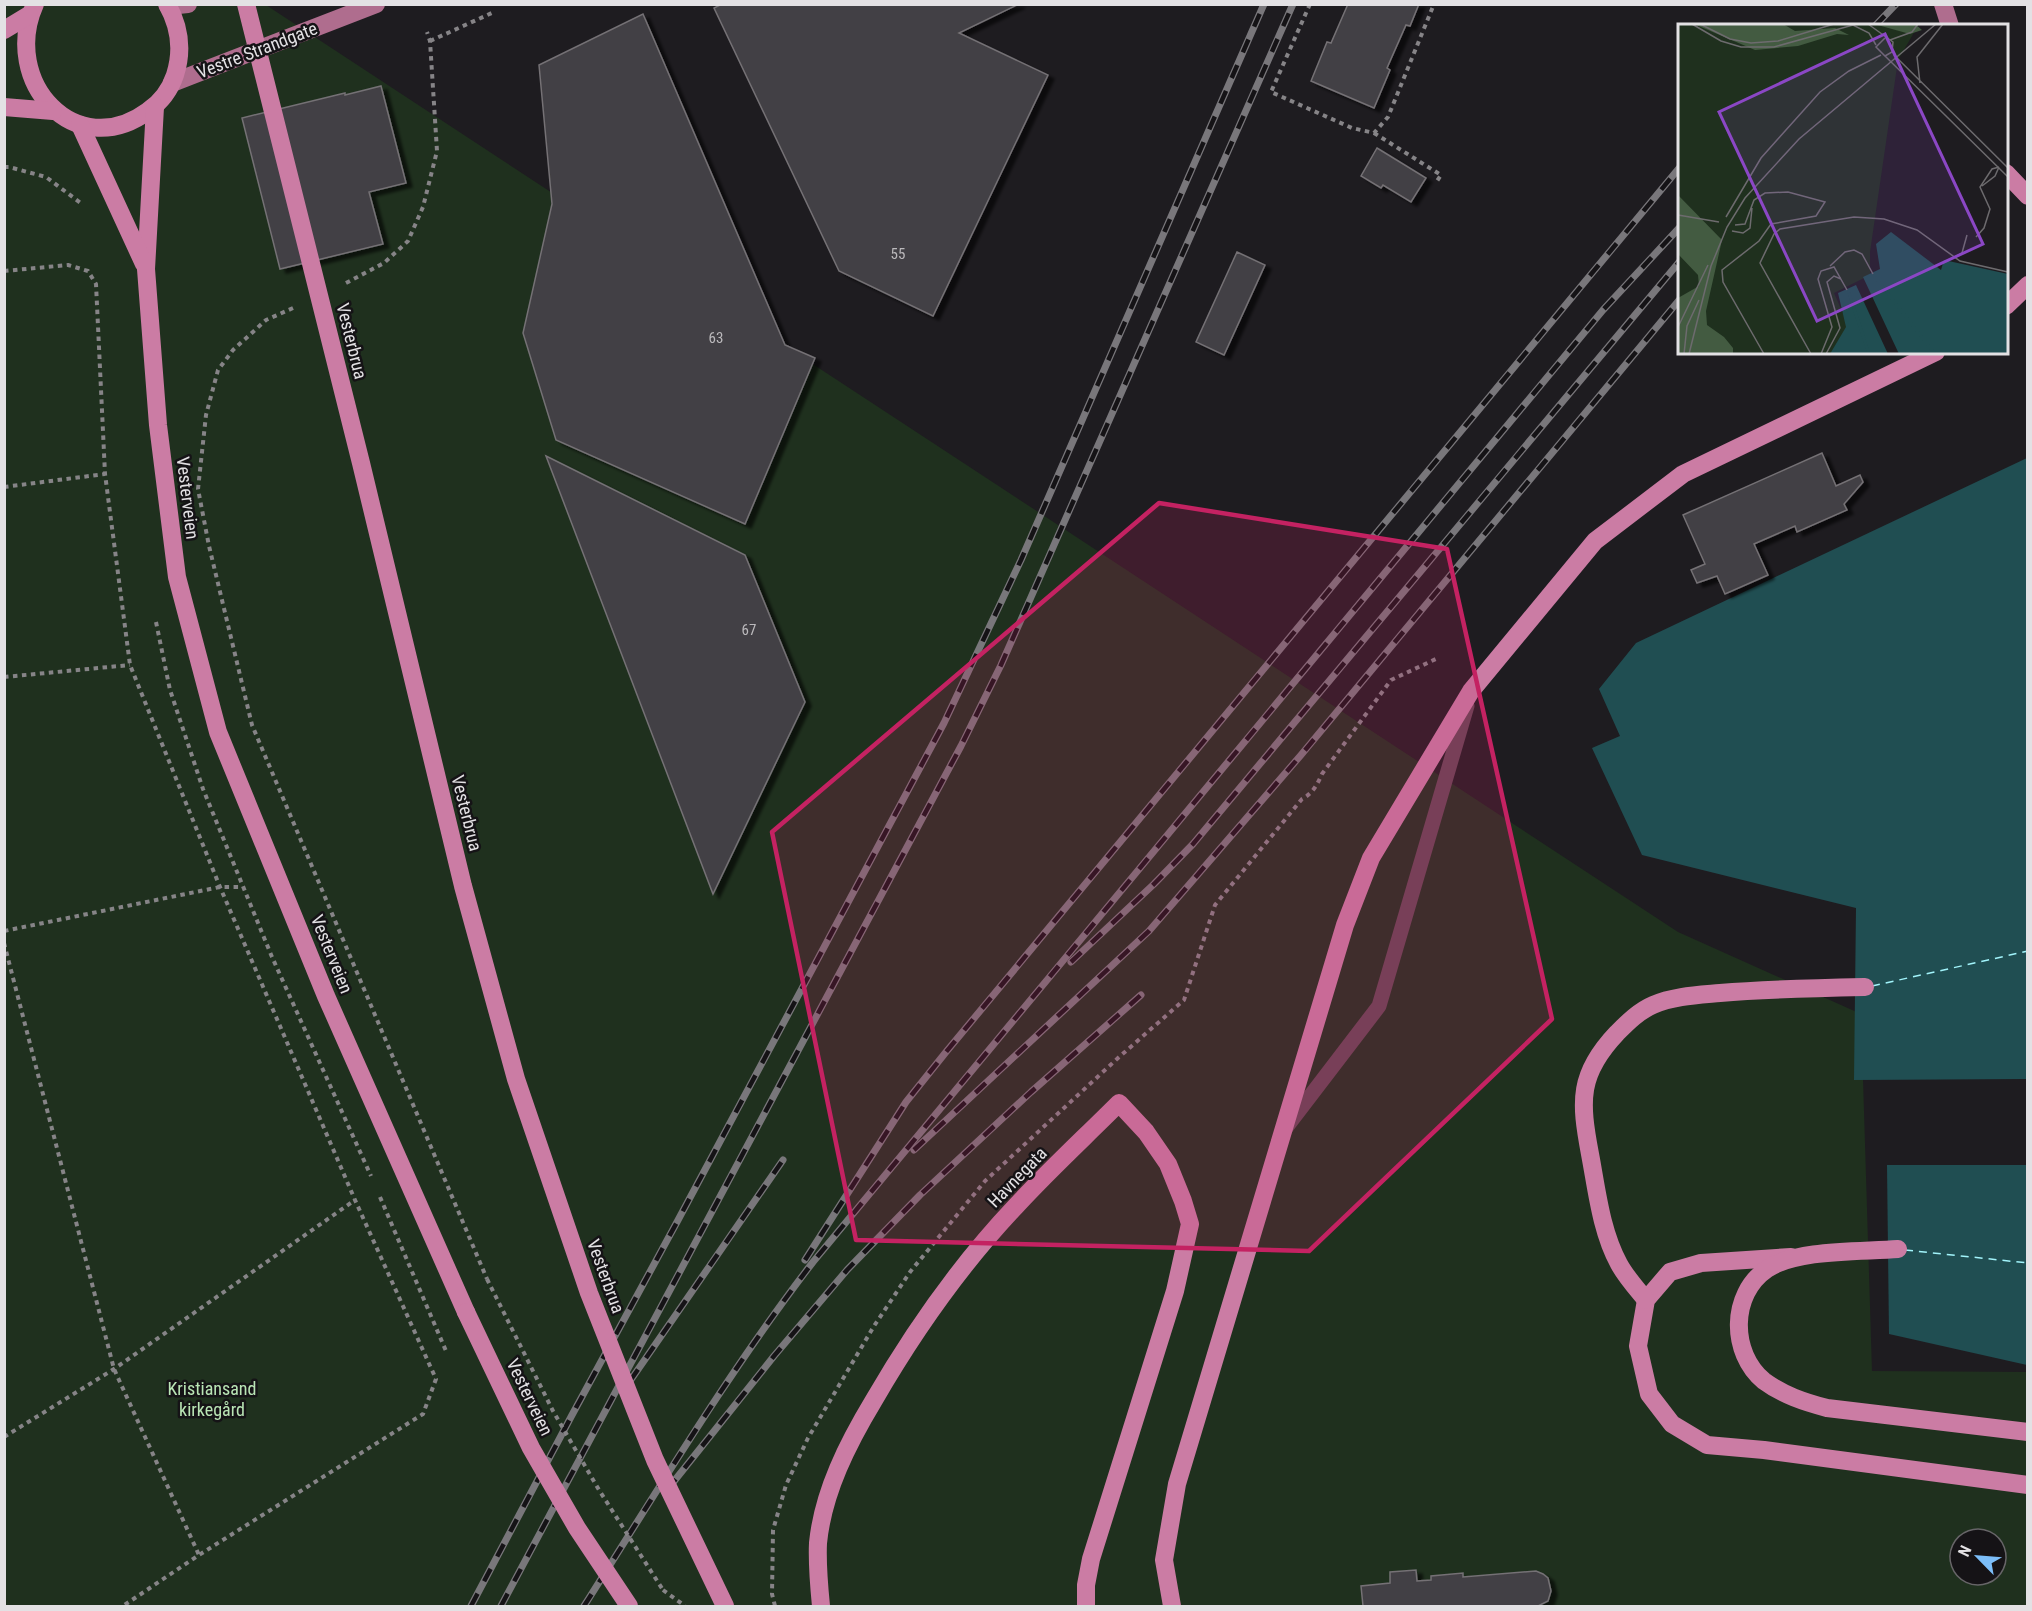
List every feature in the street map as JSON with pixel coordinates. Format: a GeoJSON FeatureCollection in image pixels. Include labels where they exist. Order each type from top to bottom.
{"type":"FeatureCollection","features":[{"type":"Feature","properties":{"kind":"highway","name":"Vesterbrua"},"geometry":{"type":"LineString","coordinates":[[246,4],[361,463],[463,886],[516,1079],[597,1315],[655,1460],[725,1606]]}},
{"type":"Feature","properties":{"kind":"highway"},"geometry":{"type":"LineString","coordinates":[[32,10],[23,32],[21,50],[30,84],[40,99],[53,111],[81,125],[96,128],[128,123],[155,107],[165,96],[178,64],[180,44],[177,24],[167,5]]}},
{"type":"Feature","properties":{"kind":"highway"},"geometry":{"type":"LineString","coordinates":[[4,30],[32,10]]}},
{"type":"Feature","properties":{"kind":"highway"},"geometry":{"type":"LineString","coordinates":[[4,107],[53,111]]}},
{"type":"Feature","properties":{"kind":"highway","name":"Vesterveien"},"geometry":{"type":"LineString","coordinates":[[155,107],[146,269],[158,425],[177,576],[218,732],[326,996],[466,1312],[531,1448],[577,1528],[629,1606]]}},
{"type":"Feature","properties":{"kind":"highway","name":"Vesterveien"},"geometry":{"type":"LineString","coordinates":[[81,125],[146,269]]}},
{"type":"Feature","properties":{"kind":"highway"},"geometry":{"type":"LineString","coordinates":[[2008,174],[2028,196]]}},
{"type":"Feature","properties":{"kind":"highway"},"geometry":{"type":"LineString","coordinates":[[2008,305],[2028,285]]}},
{"type":"Feature","properties":{"kind":"highway"},"geometry":{"type":"LineString","coordinates":[[1172,1606],[1164,1560],[1177,1484],[1345,926],[1371,858],[1471,691],[1595,541],[1683,474],[1932,354]]}},
{"type":"Feature","properties":{"kind":"highway"},"geometry":{"type":"LineString","coordinates":[[1646,1300],[1620,1266],[1610,1245],[1585,1127],[1586,1080],[1604,1046],[1642,1010],[1669,1000],[1704,994],[1758,990],[1865,987]]}},
{"type":"Feature","properties":{"kind":"highway","name":"Havnegata"},"geometry":{"type":"LineString","coordinates":[[821,1606],[818,1575],[819,1542],[826,1503],[838,1467],[896,1362],[950,1283],[1016,1206],[1119,1103],[1146,1132],[1168,1164],[1190,1224],[1175,1291],[1091,1559],[1086,1585],[1086,1606]]}},
{"type":"Feature","properties":{"kind":"highway"},"geometry":{"type":"LineString","coordinates":[[2028,1432],[1827,1408],[1799,1401],[1785,1394],[1764,1381],[1752,1369],[1744,1354],[1738,1328],[1740,1307],[1752,1281],[1768,1268],[1791,1257],[1898,1249],[1701,1263],[1670,1272],[1646,1300],[1638,1346],[1649,1394],[1672,1424],[1707,1445],[1764,1450],[2028,1485]]}},
{"type":"Feature","properties":{"kind":"main road"},"geometry":{"type":"LineString","coordinates":[[167,5],[188,4]]}},
{"type":"Feature","properties":{"kind":"main road","name":"Vestre Strandgate"},"geometry":{"type":"LineString","coordinates":[[172,83],[376,4]]}},
{"type":"Feature","properties":{"kind":"main road"},"geometry":{"type":"LineString","coordinates":[[1943,4],[1949,24]]}},
{"type":"Feature","properties":{"kind":"lane"},"geometry":{"type":"LineString","coordinates":[[1282,1134],[1379,1006],[1471,691]]}},
{"type":"Feature","properties":{"kind":"path"},"geometry":{"type":"LineString","coordinates":[[1310,4],[1271,92],[1352,128],[1374,133],[1441,175],[1435,184]]}},
{"type":"Feature","properties":{"kind":"path"},"geometry":{"type":"LineString","coordinates":[[1374,133],[1388,117],[1434,4]]}},
{"type":"Feature","properties":{"kind":"path"},"geometry":{"type":"LineString","coordinates":[[430,41],[494,12]]}},
{"type":"Feature","properties":{"kind":"path"},"geometry":{"type":"LineString","coordinates":[[341,286],[384,263],[408,241],[423,207],[437,150],[430,41],[427,32]]}},
{"type":"Feature","properties":{"kind":"path"},"geometry":{"type":"LineString","coordinates":[[4,271],[68,265],[88,271],[96,284],[105,474],[130,665],[220,887],[355,1200],[436,1379],[423,1414],[199,1555],[123,1606]]}},
{"type":"Feature","properties":{"kind":"path"},"geometry":{"type":"LineString","coordinates":[[298,305],[266,320],[233,350],[218,370],[206,415],[198,489],[209,546],[252,725],[487,1280],[553,1411],[599,1490],[663,1590],[685,1606]]}},
{"type":"Feature","properties":{"kind":"path"},"geometry":{"type":"LineString","coordinates":[[4,488],[105,474]]}},
{"type":"Feature","properties":{"kind":"path"},"geometry":{"type":"LineString","coordinates":[[775,1606],[772,1594],[772,1530],[786,1485],[808,1438],[868,1336],[910,1272],[985,1181],[1085,1087],[1184,1000],[1215,905],[1302,799],[1317,786],[1322,774],[1391,680],[1438,658]]}},
{"type":"Feature","properties":{"kind":"path"},"geometry":{"type":"LineString","coordinates":[[4,677],[130,665]]}},
{"type":"Feature","properties":{"kind":"path"},"geometry":{"type":"LineString","coordinates":[[4,931],[220,887],[243,887]]}},
{"type":"Feature","properties":{"kind":"path"},"geometry":{"type":"LineString","coordinates":[[4,943],[114,1369],[199,1555]]}},
{"type":"Feature","properties":{"kind":"path"},"geometry":{"type":"LineString","coordinates":[[4,1437],[114,1369],[355,1200]]}},
{"type":"Feature","properties":{"kind":"highlighted area"},"geometry":{"type":"Polygon","coordinates":[[[1159,503],[1447,549],[1552,1019],[1309,1251],[856,1240],[772,832],[1159,503]]]}},
{"type":"Feature","properties":{"kind":"green space","name":"Kristiansand kirkegård"},"geometry":{"type":"Polygon","coordinates":[[[5,5],[266,5],[1678,932],[1861,1014],[1872,1371],[2027,1372],[2027,1606],[5,1606],[5,5]]]}},
{"type":"Feature","properties":{"kind":"water"},"geometry":{"type":"Polygon","coordinates":[[[2027,458],[2027,1079],[1854,1080],[1856,908],[1642,855],[1592,748],[1620,736],[1599,689],[1636,643],[2027,458]]]}},
{"type":"Feature","properties":{"kind":"water"},"geometry":{"type":"Polygon","coordinates":[[[1887,1165],[2027,1165],[2027,1365],[1889,1334],[1887,1165]]]}},
{"type":"Feature","properties":{"kind":"building"},"geometry":{"type":"Polygon","coordinates":[[[722,4],[1019,4],[959,33],[1048,75],[933,316],[839,271],[714,8],[722,4]]]}},
{"type":"Feature","properties":{"kind":"building"},"geometry":{"type":"Polygon","coordinates":[[[1348,4],[1419,4],[1410,26],[1406,25],[1387,68],[1390,70],[1374,108],[1311,81],[1327,42],[1331,43],[1348,4]]]}},
{"type":"Feature","properties":{"kind":"building"},"geometry":{"type":"Polygon","coordinates":[[[643,14],[785,345],[815,358],[745,524],[556,440],[523,333],[552,204],[539,65],[643,14]]]}},
{"type":"Feature","properties":{"kind":"building"},"geometry":{"type":"Polygon","coordinates":[[[381,86],[406,183],[369,192],[383,244],[280,269],[242,118],[381,86]]]}},
{"type":"Feature","properties":{"kind":"building"},"geometry":{"type":"Polygon","coordinates":[[[1377,148],[1426,178],[1411,202],[1383,185],[1381,188],[1361,176],[1377,148]]]}},
{"type":"Feature","properties":{"kind":"building"},"geometry":{"type":"Polygon","coordinates":[[[1237,252],[1265,265],[1224,355],[1196,342],[1237,252]]]}},
{"type":"Feature","properties":{"kind":"building"},"geometry":{"type":"Polygon","coordinates":[[[1822,453],[1836,486],[1860,475],[1863,482],[1844,504],[1847,510],[1797,532],[1795,526],[1754,544],[1768,575],[1725,594],[1717,576],[1697,583],[1691,570],[1705,564],[1683,515],[1822,453]]]}},
{"type":"Feature","properties":{"kind":"building"},"geometry":{"type":"Polygon","coordinates":[[[546,456],[745,555],[805,702],[713,894],[546,456]]]}},
{"type":"Feature","properties":{"kind":"building"},"geometry":{"type":"Polygon","coordinates":[[[1416,1570],[1417,1581],[1431,1580],[1431,1576],[1463,1573],[1463,1577],[1536,1571],[1548,1578],[1551,1591],[1548,1601],[1538,1606],[1363,1606],[1361,1586],[1390,1583],[1390,1572],[1416,1570]]]}},
{"type":"Feature","properties":{"kind":"ferry route"},"geometry":{"type":"LineString","coordinates":[[1872,986],[2028,951]]}},
{"type":"Feature","properties":{"kind":"ferry route"},"geometry":{"type":"LineString","coordinates":[[1905,1250],[2028,1263]]}},
{"type":"Feature","properties":{"kind":"railway"},"geometry":{"type":"LineString","coordinates":[[471,1606],[944,723],[1021,560],[1264,4]]}},
{"type":"Feature","properties":{"kind":"railway"},"geometry":{"type":"LineString","coordinates":[[501,1606],[961,746],[1001,665],[1293,4]]}},
{"type":"Feature","properties":{"kind":"railway"},"geometry":{"type":"LineString","coordinates":[[1877,24],[1896,4]]}},
{"type":"Feature","properties":{"kind":"railway"},"geometry":{"type":"LineString","coordinates":[[805,1260],[906,1102],[946,1052],[1678,169]]}},
{"type":"Feature","properties":{"kind":"railway"},"geometry":{"type":"LineString","coordinates":[[584,1606],[723,1388],[813,1262],[1603,310],[1678,229]]}},
{"type":"Feature","properties":{"kind":"railway"},"geometry":{"type":"LineString","coordinates":[[1071,962],[1193,844],[1678,263]]}},
{"type":"Feature","properties":{"kind":"railway"},"geometry":{"type":"LineString","coordinates":[[914,1150],[1149,931],[1301,755],[1678,301]]}},
{"type":"Feature","properties":{"kind":"railway"},"geometry":{"type":"LineString","coordinates":[[667,1490],[774,1356],[847,1270],[920,1195],[1031,1092],[1141,995]]}},
{"type":"Feature","properties":{"kind":"railway"},"geometry":{"type":"LineString","coordinates":[[630,1381],[783,1160]]}}]}
